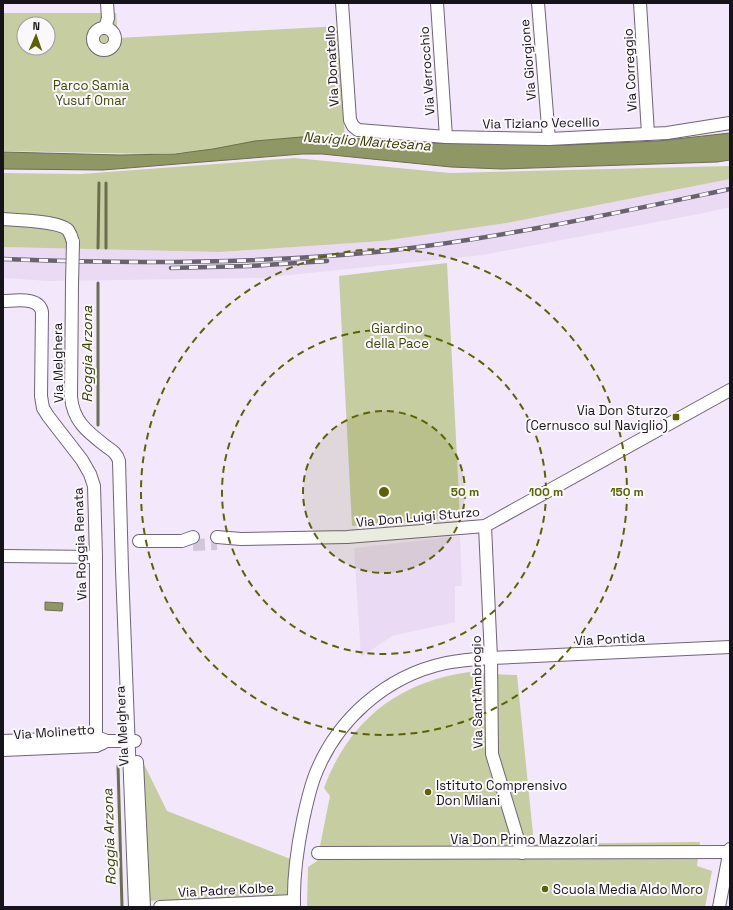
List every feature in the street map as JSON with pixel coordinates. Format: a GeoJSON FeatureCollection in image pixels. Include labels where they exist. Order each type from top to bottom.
{"type":"FeatureCollection","features":[{"type":"Feature","properties":{"kind":"street"},"geometry":{"type":"LineString","coordinates":[[105,28],[108,18],[107,3]]}},
{"type":"Feature","properties":{"kind":"street","name":"Via Donatello"},"geometry":{"type":"LineString","coordinates":[[342,3],[349,118],[353,126]]}},
{"type":"Feature","properties":{"kind":"street","name":"Via Verrocchio"},"geometry":{"type":"LineString","coordinates":[[437,3],[446,137]]}},
{"type":"Feature","properties":{"kind":"street","name":"Via Giorgione"},"geometry":{"type":"LineString","coordinates":[[538,3],[549,139]]}},
{"type":"Feature","properties":{"kind":"street","name":"Via Correggio"},"geometry":{"type":"LineString","coordinates":[[640,3],[648,134]]}},
{"type":"Feature","properties":{"kind":"street","name":"Via Tiziano Vecellio"},"geometry":{"type":"LineString","coordinates":[[353,126],[356,130],[361,131],[446,137],[549,139],[685,131],[730,123]]}},
{"type":"Feature","properties":{"kind":"street","name":"Via Melghera"},"geometry":{"type":"LineString","coordinates":[[3,219],[39,222],[59,226],[68,230],[73,242],[72,405],[81,424],[113,451],[118,456],[120,461],[121,544],[129,582],[135,907]]}},
{"type":"Feature","properties":{"kind":"street","name":"Via Roggia Renata"},"geometry":{"type":"LineString","coordinates":[[3,300],[35,302],[41,308],[41,399],[46,412],[82,460],[92,477],[95,498],[100,741]]}},
{"type":"Feature","properties":{"kind":"street","name":"Via Don Luigi Sturzo"},"geometry":{"type":"LineString","coordinates":[[217,541],[347,536],[485,526],[730,390]]}},
{"type":"Feature","properties":{"kind":"street","name":"Via Sant'Ambrogio"},"geometry":{"type":"LineString","coordinates":[[485,526],[491,658],[492,754],[522,853]]}},
{"type":"Feature","properties":{"kind":"street"},"geometry":{"type":"LineString","coordinates":[[139,541],[189,541]]}},
{"type":"Feature","properties":{"kind":"street"},"geometry":{"type":"LineString","coordinates":[[3,556],[96,557]]}},
{"type":"Feature","properties":{"kind":"street","name":"Via Pontida"},"geometry":{"type":"LineString","coordinates":[[294,904],[294,874],[297,850],[312,785],[325,754],[344,726],[353,716],[373,698],[395,683],[413,674],[445,663],[491,658],[730,647]]}},
{"type":"Feature","properties":{"kind":"street","name":"Via Molinetto"},"geometry":{"type":"LineString","coordinates":[[3,741],[132,741]]}},
{"type":"Feature","properties":{"kind":"street","name":"Via Molinetto"},"geometry":{"type":"LineString","coordinates":[[3,750],[100,741]]}},
{"type":"Feature","properties":{"kind":"street","name":"Via Melghera"},"geometry":{"type":"LineString","coordinates":[[132,741],[144,907]]}},
{"type":"Feature","properties":{"kind":"street"},"geometry":{"type":"LineString","coordinates":[[719,907],[730,851]]}},
{"type":"Feature","properties":{"kind":"street","name":"Via Don Primo Mazzolari"},"geometry":{"type":"LineString","coordinates":[[318,853],[730,851]]}},
{"type":"Feature","properties":{"kind":"street","name":"Via Padre Kolbe"},"geometry":{"type":"LineString","coordinates":[[160,907],[294,904]]}},
{"type":"Feature","properties":{"kind":"shaded area"},"geometry":{"type":"Polygon","coordinates":[[[730,179],[730,207],[483,255],[261,278],[50,281],[3,278],[3,247],[220,252],[382,241],[507,223],[730,179]]]}},
{"type":"Feature","properties":{"kind":"shaded area"},"geometry":{"type":"Polygon","coordinates":[[[460,536],[462,586],[455,586],[455,622],[392,636],[361,657],[354,548],[460,536]]]}},
{"type":"Feature","properties":{"kind":"green space","name":"Parco Samia Yusuf Omar"},"geometry":{"type":"Polygon","coordinates":[[[3,13],[116,13],[118,38],[340,26],[345,145],[151,154],[3,151],[3,13]]]}},
{"type":"Feature","properties":{"kind":"green space"},"geometry":{"type":"Polygon","coordinates":[[[295,158],[450,173],[730,166],[730,179],[507,223],[382,241],[220,252],[3,247],[3,173],[81,174],[295,158]]]}},
{"type":"Feature","properties":{"kind":"green space","name":"Giardino della Pace"},"geometry":{"type":"Polygon","coordinates":[[[447,263],[460,517],[352,526],[339,276],[447,263]]]}},
{"type":"Feature","properties":{"kind":"green space","name":"Istituto Comprensivo Don Milani"},"geometry":{"type":"Polygon","coordinates":[[[480,671],[485,674],[517,675],[534,844],[700,842],[697,866],[712,871],[705,907],[307,907],[308,867],[317,861],[330,796],[324,788],[335,763],[349,741],[365,721],[384,705],[405,692],[428,682],[453,675],[480,671]]]}},
{"type":"Feature","properties":{"kind":"green space"},"geometry":{"type":"Polygon","coordinates":[[[139,754],[167,811],[293,860],[292,895],[146,901],[139,754]]]}},
{"type":"Feature","properties":{"kind":"water","name":"Naviglio Martesana"},"geometry":{"type":"Polygon","coordinates":[[[730,133],[730,160],[717,162],[502,169],[451,167],[322,154],[302,154],[103,170],[3,169],[3,152],[120,155],[175,154],[255,141],[313,136],[433,143],[568,145],[658,141],[730,133]]]}},
{"type":"Feature","properties":{"kind":"water"},"geometry":{"type":"Polygon","coordinates":[[[45,602],[63,603],[62,611],[45,610],[45,602]]]}},
{"type":"Feature","properties":{"kind":"waterway","name":"Roggia Arzona"},"geometry":{"type":"LineString","coordinates":[[98,248],[99,183]]}},
{"type":"Feature","properties":{"kind":"waterway"},"geometry":{"type":"LineString","coordinates":[[106,183],[106,248]]}},
{"type":"Feature","properties":{"kind":"waterway","name":"Roggia Arzona"},"geometry":{"type":"LineString","coordinates":[[98,283],[98,425]]}},
{"type":"Feature","properties":{"kind":"waterway","name":"Roggia Arzona"},"geometry":{"type":"LineString","coordinates":[[118,766],[122,907]]}},
{"type":"Feature","properties":{"kind":"tunnel"},"geometry":{"type":"LineString","coordinates":[[193,545],[217,544]]}},
{"type":"Feature","properties":{"kind":"railway"},"geometry":{"type":"LineString","coordinates":[[3,259],[99,262],[243,261],[386,251],[429,246],[516,232],[602,216],[730,189]]}},
{"type":"Feature","properties":{"kind":"railway"},"geometry":{"type":"LineString","coordinates":[[171,268],[249,266],[327,261]]}},
{"type":"Feature","properties":{"kind":"place","name":"Via Don Sturzo (Cernusco sul Naviglio)"},"geometry":{"type":"Point","coordinates":[676,417]}},
{"type":"Feature","properties":{"kind":"place","name":"Istituto Comprensivo Don Milani"},"geometry":{"type":"Point","coordinates":[428,792]}},
{"type":"Feature","properties":{"kind":"place","name":"Scuola Media Aldo Moro"},"geometry":{"type":"Point","coordinates":[545,889]}}]}
